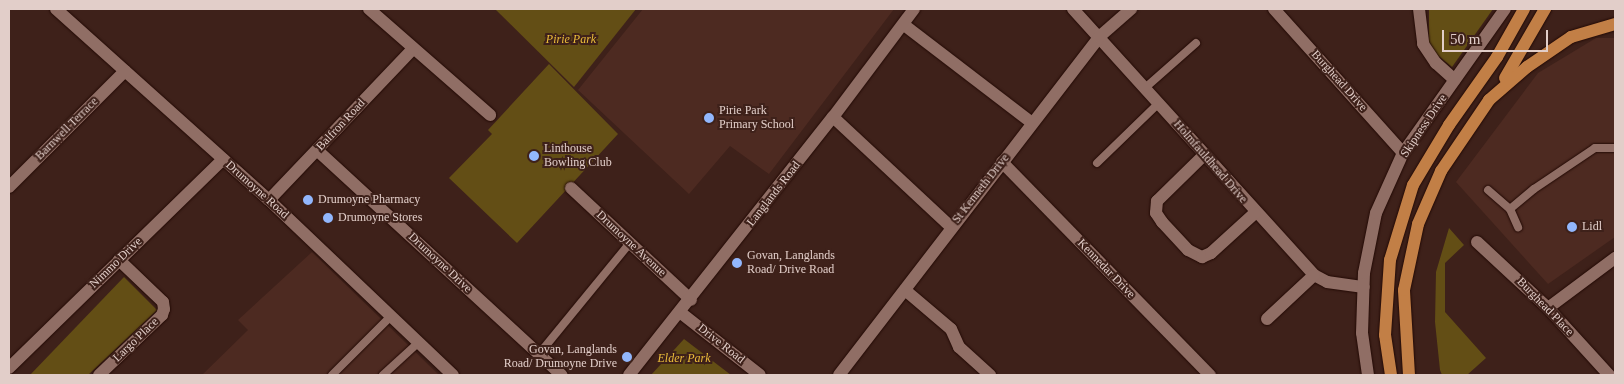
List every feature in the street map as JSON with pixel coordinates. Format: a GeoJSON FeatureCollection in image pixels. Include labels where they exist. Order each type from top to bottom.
{"type":"FeatureCollection","features":[{"type":"Feature","properties":{"kind":"main road"},"geometry":{"type":"LineString","coordinates":[[1391,375],[1385,335],[1390,260],[1413,186],[1449,125],[1497,57],[1524,9]]}},
{"type":"Feature","properties":{"kind":"main road"},"geometry":{"type":"LineString","coordinates":[[1409,375],[1404,290],[1418,224],[1441,171],[1520,57],[1545,9]]}},
{"type":"Feature","properties":{"kind":"main road"},"geometry":{"type":"LineString","coordinates":[[1489,100],[1548,50],[1571,37],[1615,24]]}},
{"type":"Feature","properties":{"kind":"street","name":"Drumoyne Road"},"geometry":{"type":"LineString","coordinates":[[56,9],[269,200],[453,375]]}},
{"type":"Feature","properties":{"kind":"street"},"geometry":{"type":"LineString","coordinates":[[369,9],[412,49],[490,115]]}},
{"type":"Feature","properties":{"kind":"street","name":"Langlands Road"},"geometry":{"type":"LineString","coordinates":[[629,375],[681,313],[834,117],[914,9]]}},
{"type":"Feature","properties":{"kind":"street","name":"Holmfauldhead Drive"},"geometry":{"type":"LineString","coordinates":[[1074,9],[1255,213],[1314,275],[1327,282],[1364,287]]}},
{"type":"Feature","properties":{"kind":"street","name":"St Kenneth Drive"},"geometry":{"type":"LineString","coordinates":[[839,375],[1099,37],[1131,9]]}},
{"type":"Feature","properties":{"kind":"street","name":"Burghead Drive"},"geometry":{"type":"LineString","coordinates":[[1274,9],[1403,154]]}},
{"type":"Feature","properties":{"kind":"street"},"geometry":{"type":"LineString","coordinates":[[1419,9],[1423,44],[1436,63],[1455,80]]}},
{"type":"Feature","properties":{"kind":"street","name":"Skipness Drive"},"geometry":{"type":"LineString","coordinates":[[1368,375],[1362,334],[1364,287],[1376,213],[1403,154],[1506,9]]}},
{"type":"Feature","properties":{"kind":"street"},"geometry":{"type":"LineString","coordinates":[[904,25],[1032,123]]}},
{"type":"Feature","properties":{"kind":"street","name":"Balfron Road"},"geometry":{"type":"LineString","coordinates":[[269,200],[318,151],[412,49]]}},
{"type":"Feature","properties":{"kind":"street","name":"Barnwell Terrace"},"geometry":{"type":"LineString","coordinates":[[9,187],[126,71]]}},
{"type":"Feature","properties":{"kind":"street"},"geometry":{"type":"LineString","coordinates":[[834,117],[951,227]]}},
{"type":"Feature","properties":{"kind":"street","name":"Drumoyne Drive"},"geometry":{"type":"LineString","coordinates":[[318,151],[562,375]]}},
{"type":"Feature","properties":{"kind":"street"},"geometry":{"type":"LineString","coordinates":[[1204,155],[1157,201],[1156,213],[1162,222],[1188,250],[1202,256],[1211,253],[1255,213]]}},
{"type":"Feature","properties":{"kind":"street","name":"Nimmo Drive"},"geometry":{"type":"LineString","coordinates":[[9,368],[223,159]]}},
{"type":"Feature","properties":{"kind":"street","name":"Kennedar Drive"},"geometry":{"type":"LineString","coordinates":[[1002,162],[1210,375]]}},
{"type":"Feature","properties":{"kind":"street","name":"Drumoyne Avenue"},"geometry":{"type":"LineString","coordinates":[[571,188],[691,300]]}},
{"type":"Feature","properties":{"kind":"street","name":"Burghead Place"},"geometry":{"type":"LineString","coordinates":[[1477,242],[1548,308],[1609,375]]}},
{"type":"Feature","properties":{"kind":"street"},"geometry":{"type":"LineString","coordinates":[[1548,308],[1615,258]]}},
{"type":"Feature","properties":{"kind":"street","name":"Largo Place"},"geometry":{"type":"LineString","coordinates":[[99,375],[162,315],[164,308],[163,302],[119,260]]}},
{"type":"Feature","properties":{"kind":"street"},"geometry":{"type":"LineString","coordinates":[[1267,318],[1314,275]]}},
{"type":"Feature","properties":{"kind":"street"},"geometry":{"type":"LineString","coordinates":[[905,290],[951,329],[958,347],[990,375]]}},
{"type":"Feature","properties":{"kind":"street","name":"Drive Road"},"geometry":{"type":"LineString","coordinates":[[681,313],[760,375]]}},
{"type":"Feature","properties":{"kind":"lane"},"geometry":{"type":"LineString","coordinates":[[1146,88],[1196,43]]}},
{"type":"Feature","properties":{"kind":"lane"},"geometry":{"type":"LineString","coordinates":[[1097,163],[1158,103]]}},
{"type":"Feature","properties":{"kind":"lane"},"geometry":{"type":"LineString","coordinates":[[1510,209],[1534,189],[1595,148],[1615,148]]}},
{"type":"Feature","properties":{"kind":"lane"},"geometry":{"type":"LineString","coordinates":[[1488,190],[1510,209],[1518,228]]}},
{"type":"Feature","properties":{"kind":"lane"},"geometry":{"type":"LineString","coordinates":[[539,354],[630,244]]}},
{"type":"Feature","properties":{"kind":"lane"},"geometry":{"type":"LineString","coordinates":[[332,375],[391,316]]}},
{"type":"Feature","properties":{"kind":"lane"},"geometry":{"type":"LineString","coordinates":[[383,375],[419,342]]}},
{"type":"Feature","properties":{"kind":"shaded area","name":"Pirie Park Primary School"},"geometry":{"type":"Polygon","coordinates":[[[643,9],[894,9],[769,174],[730,146],[689,194],[578,90],[643,9]]]}},
{"type":"Feature","properties":{"kind":"shaded area"},"geometry":{"type":"Polygon","coordinates":[[[1596,38],[1615,38],[1615,237],[1548,284],[1456,182],[1538,73],[1596,38]]]}},
{"type":"Feature","properties":{"kind":"shaded area"},"geometry":{"type":"Polygon","coordinates":[[[312,252],[439,375],[202,375],[248,330],[238,320],[312,252]]]}},
{"type":"Feature","properties":{"kind":"green space","name":"Pirie Park"},"geometry":{"type":"Polygon","coordinates":[[[495,9],[636,9],[574,87],[495,9]]]}},
{"type":"Feature","properties":{"kind":"green space"},"geometry":{"type":"Polygon","coordinates":[[[1429,9],[1493,9],[1452,67],[1429,48],[1429,9]]]}},
{"type":"Feature","properties":{"kind":"green space","name":"Linthouse Bowling Club"},"geometry":{"type":"Polygon","coordinates":[[[549,64],[618,134],[517,243],[449,178],[492,134],[488,130],[549,64]]]}},
{"type":"Feature","properties":{"kind":"green space"},"geometry":{"type":"Polygon","coordinates":[[[1449,228],[1464,245],[1445,263],[1445,312],[1486,358],[1467,375],[1442,375],[1440,370],[1435,322],[1436,272],[1449,228]]]}},
{"type":"Feature","properties":{"kind":"green space"},"geometry":{"type":"Polygon","coordinates":[[[124,277],[157,310],[88,375],[30,375],[124,277]]]}},
{"type":"Feature","properties":{"kind":"green space","name":"Elder Park"},"geometry":{"type":"Polygon","coordinates":[[[684,339],[731,375],[651,375],[684,339]]]}},
{"type":"Feature","properties":{"kind":"place","name":"Pirie Park Primary School"},"geometry":{"type":"Point","coordinates":[709,118]}},
{"type":"Feature","properties":{"kind":"place","name":"Linthouse Bowling Club"},"geometry":{"type":"Point","coordinates":[534,156]}},
{"type":"Feature","properties":{"kind":"place","name":"Drumoyne Pharmacy"},"geometry":{"type":"Point","coordinates":[308,200]}},
{"type":"Feature","properties":{"kind":"place","name":"Drumoyne Stores"},"geometry":{"type":"Point","coordinates":[328,218]}},
{"type":"Feature","properties":{"kind":"place","name":"Lidl"},"geometry":{"type":"Point","coordinates":[1572,227]}},
{"type":"Feature","properties":{"kind":"place","name":"Govan, Langlands Road/ Drive Road"},"geometry":{"type":"Point","coordinates":[737,263]}},
{"type":"Feature","properties":{"kind":"place","name":"Govan, Langlands Road/ Drumoyne Drive"},"geometry":{"type":"Point","coordinates":[627,357]}}]}
